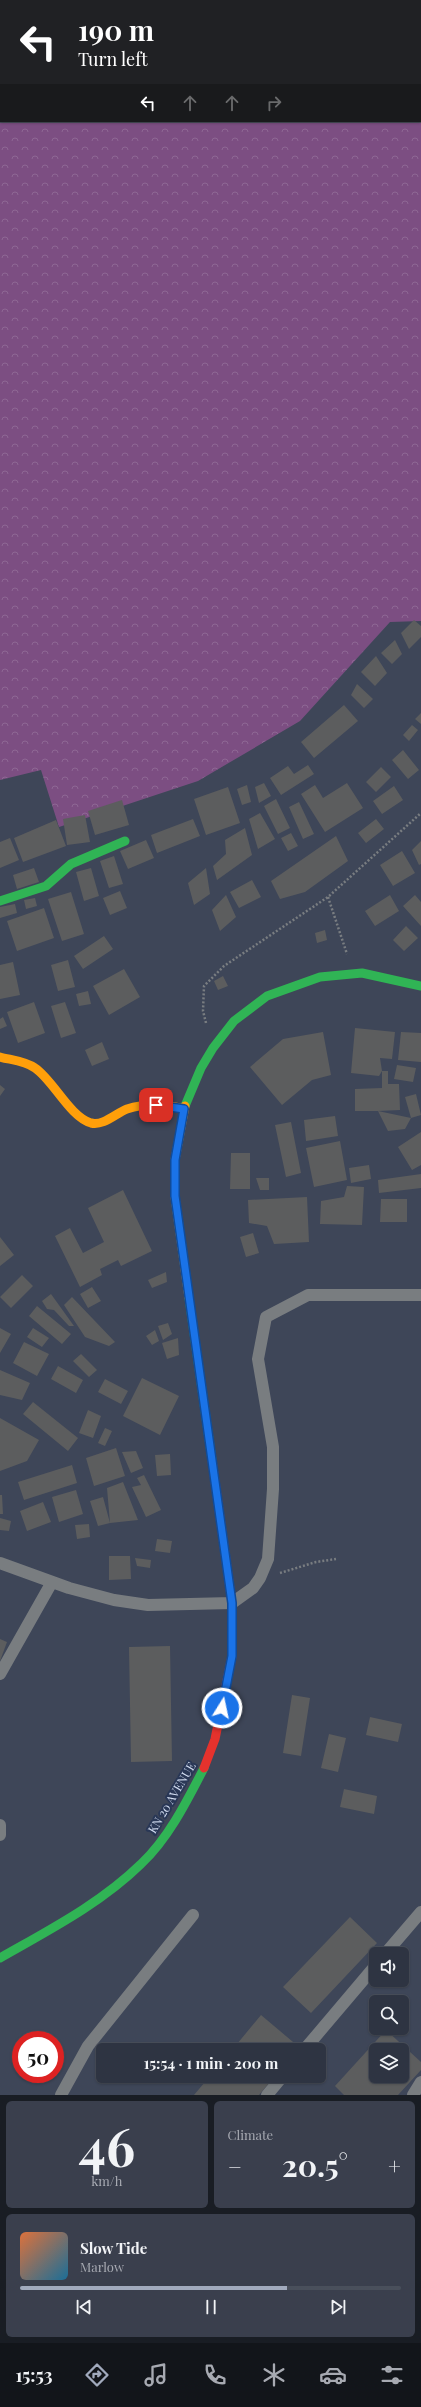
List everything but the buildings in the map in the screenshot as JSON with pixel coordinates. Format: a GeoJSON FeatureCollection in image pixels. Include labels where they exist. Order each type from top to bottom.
{"type":"FeatureCollection","features":[{"type":"Feature","properties":{"kind":"main road"},"geometry":{"type":"LineString","coordinates":[[0,901],[46,886],[71,864],[125,841]]}},
{"type":"Feature","properties":{"kind":"main road","name":"KN 20 AVENUE"},"geometry":{"type":"LineString","coordinates":[[0,1958],[88,1908],[142,1864],[172,1826],[204,1769],[215,1739],[232,1656],[232,1603],[175,1196],[175,1160],[184,1109],[201,1068],[212,1048],[234,1021],[267,996],[320,977],[362,974],[387,977],[421,986]]}},
{"type":"Feature","properties":{"kind":"main road"},"geometry":{"type":"LineString","coordinates":[[0,1057],[34,1067],[49,1080],[81,1117],[91,1123],[103,1122],[128,1109],[156,1105],[184,1109]]}},
{"type":"Feature","properties":{"kind":"lane"},"geometry":{"type":"LineString","coordinates":[[0,1563],[52,1582],[114,1600],[148,1605],[232,1603],[244,1595],[260,1578],[268,1559],[273,1489],[273,1447],[258,1359],[266,1317],[308,1295],[421,1295]]}},
{"type":"Feature","properties":{"kind":"lane"},"geometry":{"type":"LineString","coordinates":[[0,1674],[52,1582]]}},
{"type":"Feature","properties":{"kind":"lane"},"geometry":{"type":"LineString","coordinates":[[0,1825],[0,1835]]}},
{"type":"Feature","properties":{"kind":"lane"},"geometry":{"type":"LineString","coordinates":[[391,1947],[421,1912]]}},
{"type":"Feature","properties":{"kind":"lane"},"geometry":{"type":"LineString","coordinates":[[61,2095],[88,2046],[193,1915]]}},
{"type":"Feature","properties":{"kind":"lane"},"geometry":{"type":"LineString","coordinates":[[310,2043],[369,1973]]}},
{"type":"Feature","properties":{"kind":"lane"},"geometry":{"type":"LineString","coordinates":[[413,2095],[421,2082]]}},
{"type":"Feature","properties":{"kind":"lane"},"geometry":{"type":"LineString","coordinates":[[267,2095],[277,2083]]}},
{"type":"Feature","properties":{"kind":"path"},"geometry":{"type":"LineString","coordinates":[[212,1048],[203,1011],[204,986],[224,966],[328,897],[421,813]]}},
{"type":"Feature","properties":{"kind":"path"},"geometry":{"type":"LineString","coordinates":[[328,897],[346,953],[362,974]]}},
{"type":"Feature","properties":{"kind":"path"},"geometry":{"type":"LineString","coordinates":[[260,1578],[316,1562],[336,1559]]}},
{"type":"Feature","properties":{"kind":"green space"},"geometry":{"type":"Polygon","coordinates":[[[0,122],[421,122],[421,621],[390,622],[300,721],[198,781],[59,827],[41,770],[0,780],[0,122]]]}},
{"type":"Feature","properties":{"kind":"traffic: fast"},"geometry":{"type":"LineString","coordinates":[[0,901],[46,886],[71,864],[125,841]]}},
{"type":"Feature","properties":{"kind":"traffic: fast"},"geometry":{"type":"LineString","coordinates":[[185,1106],[201,1068],[213,1048],[234,1021],[267,996],[320,977],[362,973],[421,986]]}},
{"type":"Feature","properties":{"kind":"traffic: fast"},"geometry":{"type":"LineString","coordinates":[[189,1298],[212,1460]]}},
{"type":"Feature","properties":{"kind":"traffic: fast"},"geometry":{"type":"LineString","coordinates":[[0,1958],[74,1916],[109,1892],[141,1864],[151,1854],[168,1831],[184,1806],[204,1768]]}},
{"type":"Feature","properties":{"kind":"traffic: slow"},"geometry":{"type":"LineString","coordinates":[[0,1057],[22,1062],[35,1068],[42,1074],[76,1114],[91,1123],[101,1123],[127,1109],[134,1107],[163,1105],[184,1109]]}},
{"type":"Feature","properties":{"kind":"traffic: slow"},"geometry":{"type":"LineString","coordinates":[[185,1106],[175,1160],[175,1197],[189,1298]]}},
{"type":"Feature","properties":{"kind":"traffic: jam"},"geometry":{"type":"LineString","coordinates":[[204,1768],[215,1739],[232,1656],[232,1603],[212,1460]]}},
{"type":"Feature","properties":{"kind":"route"},"geometry":{"type":"LineString","coordinates":[[156,1105],[184,1109],[175,1160],[175,1196],[232,1603],[232,1656],[222,1708]]}}]}
